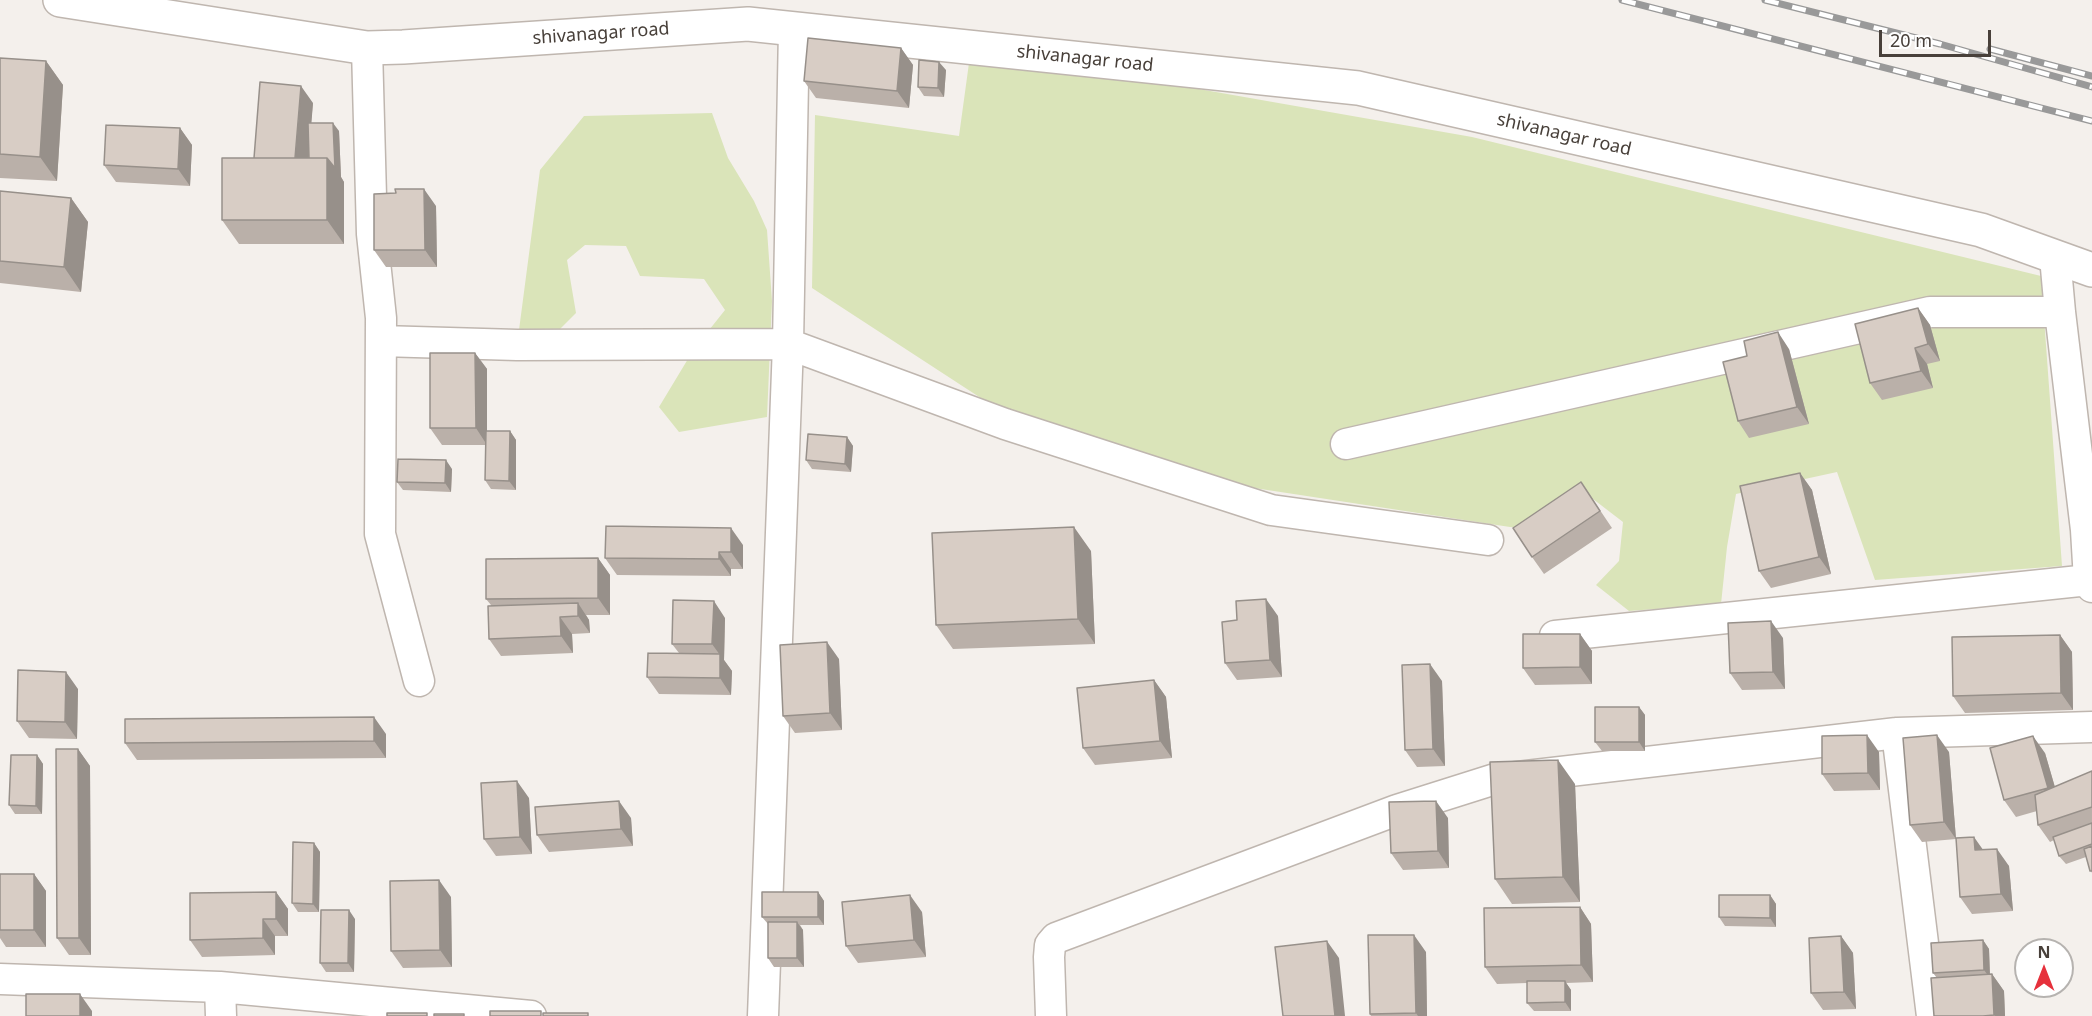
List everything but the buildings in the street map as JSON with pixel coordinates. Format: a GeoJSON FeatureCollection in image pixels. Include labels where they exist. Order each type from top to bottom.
{"type":"FeatureCollection","features":[{"type":"Feature","properties":{"kind":"street","name":"shivanagar road"},"geometry":{"type":"LineString","coordinates":[[60,0],[367,48],[747,24],[1358,88],[1981,230],[2092,270]]}},
{"type":"Feature","properties":{"kind":"street"},"geometry":{"type":"LineString","coordinates":[[763,1016],[788,344],[794,29]]}},
{"type":"Feature","properties":{"kind":"street"},"geometry":{"type":"LineString","coordinates":[[367,48],[372,234],[381,318],[380,534],[419,681]]}},
{"type":"Feature","properties":{"kind":"street"},"geometry":{"type":"LineString","coordinates":[[1555,636],[2091,584],[2089,531],[2060,312],[2055,257]]}},
{"type":"Feature","properties":{"kind":"street"},"geometry":{"type":"LineString","coordinates":[[1346,444],[1930,312],[2060,312]]}},
{"type":"Feature","properties":{"kind":"street"},"geometry":{"type":"LineString","coordinates":[[381,341],[517,345],[788,344],[1005,424],[1270,510],[1488,540]]}},
{"type":"Feature","properties":{"kind":"street"},"geometry":{"type":"LineString","coordinates":[[1051,1016],[1049,957],[1050,945],[1056,938],[1397,810],[1492,780],[1897,733],[2092,727]]}},
{"type":"Feature","properties":{"kind":"street"},"geometry":{"type":"LineString","coordinates":[[1897,733],[1932,1016]]}},
{"type":"Feature","properties":{"kind":"street"},"geometry":{"type":"LineString","coordinates":[[0,979],[221,1002],[531,1016]]}},
{"type":"Feature","properties":{"kind":"green space"},"geometry":{"type":"Polygon","coordinates":[[[969,63],[1193,88],[1472,137],[2041,276],[2062,566],[1875,580],[1837,472],[1736,494],[1721,604],[1629,611],[1596,585],[1619,561],[1623,522],[1593,499],[1537,529],[1510,527],[1228,484],[990,404],[812,288],[815,115],[959,136],[969,63]]]}},
{"type":"Feature","properties":{"kind":"green space"},"geometry":{"type":"Polygon","coordinates":[[[712,113],[728,158],[754,201],[767,230],[772,301],[767,417],[679,432],[659,407],[694,349],[725,310],[704,279],[640,276],[626,246],[585,245],[567,260],[576,313],[548,341],[519,330],[540,170],[584,116],[712,113]]]}},
{"type":"Feature","properties":{"kind":"railway"},"geometry":{"type":"LineString","coordinates":[[1622,0],[2092,121]]}},
{"type":"Feature","properties":{"kind":"railway"},"geometry":{"type":"LineString","coordinates":[[1765,0],[1940,44],[2092,87]]}},
{"type":"Feature","properties":{"kind":"railway"},"geometry":{"type":"LineString","coordinates":[[1990,49],[2092,76]]}}]}
